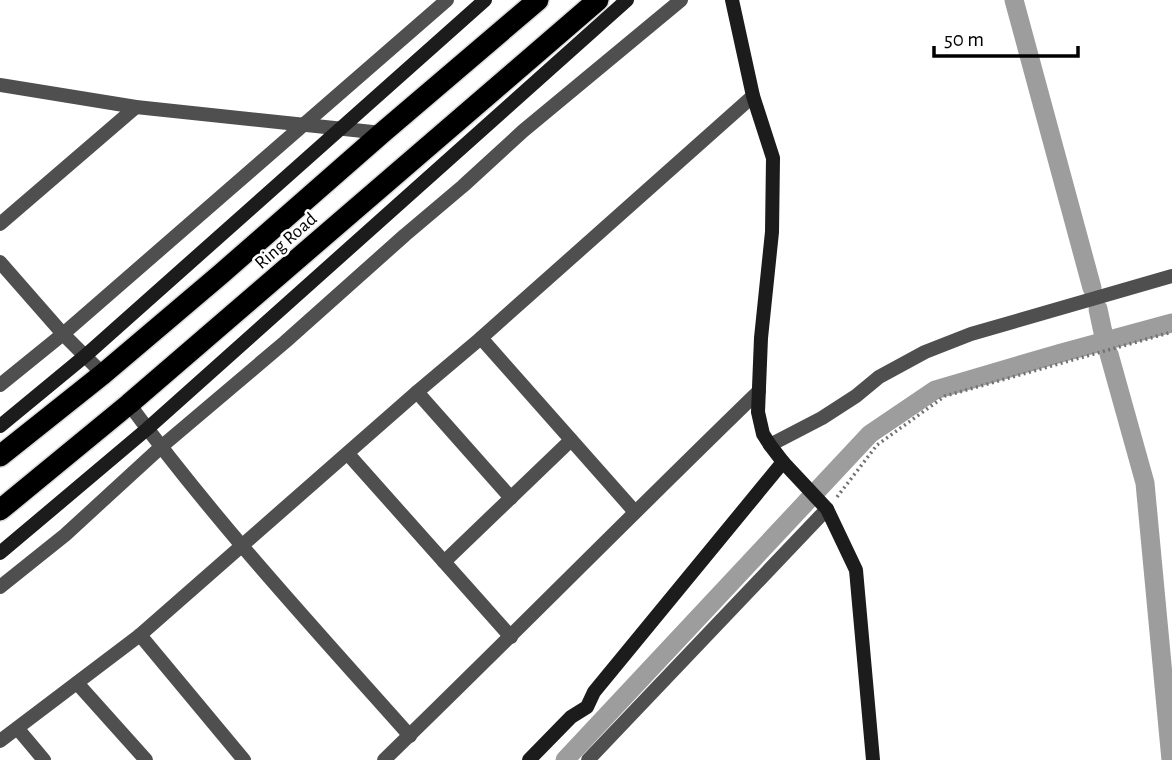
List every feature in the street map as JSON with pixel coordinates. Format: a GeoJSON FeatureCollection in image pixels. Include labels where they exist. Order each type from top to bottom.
{"type":"FeatureCollection","features":[{"type":"Feature","properties":{"kind":"highway","name":"Ring Road"},"geometry":{"type":"LineString","coordinates":[[0,456],[103,374],[221,274],[538,0]]}},
{"type":"Feature","properties":{"kind":"highway","name":"Ring Road"},"geometry":{"type":"LineString","coordinates":[[0,510],[130,404],[598,0]]}},
{"type":"Feature","properties":{"kind":"street"},"geometry":{"type":"LineString","coordinates":[[0,385],[63,334],[447,0]]}},
{"type":"Feature","properties":{"kind":"street"},"geometry":{"type":"LineString","coordinates":[[0,426],[85,356],[485,0]]}},
{"type":"Feature","properties":{"kind":"street"},"geometry":{"type":"LineString","coordinates":[[0,554],[147,429],[627,0]]}},
{"type":"Feature","properties":{"kind":"street"},"geometry":{"type":"LineString","coordinates":[[0,587],[65,535],[161,447],[285,342],[523,131],[681,0]]}},
{"type":"Feature","properties":{"kind":"street"},"geometry":{"type":"LineString","coordinates":[[732,0],[753,96],[773,158],[772,232],[761,338],[758,412],[763,433],[770,445],[823,505],[856,570],[873,760]]}},
{"type":"Feature","properties":{"kind":"street"},"geometry":{"type":"LineString","coordinates":[[0,85],[136,107],[382,133]]}},
{"type":"Feature","properties":{"kind":"street"},"geometry":{"type":"LineString","coordinates":[[0,741],[140,635],[481,338],[753,96]]}},
{"type":"Feature","properties":{"kind":"street"},"geometry":{"type":"LineString","coordinates":[[0,224],[136,107]]}},
{"type":"Feature","properties":{"kind":"street"},"geometry":{"type":"LineString","coordinates":[[0,262],[63,334],[103,374]]}},
{"type":"Feature","properties":{"kind":"street"},"geometry":{"type":"LineString","coordinates":[[770,445],[822,418],[879,377],[925,352],[971,334],[1172,276]]}},
{"type":"Feature","properties":{"kind":"street"},"geometry":{"type":"LineString","coordinates":[[481,338],[635,512]]}},
{"type":"Feature","properties":{"kind":"street"},"geometry":{"type":"LineString","coordinates":[[384,760],[759,391]]}},
{"type":"Feature","properties":{"kind":"street"},"geometry":{"type":"LineString","coordinates":[[417,392],[511,498]]}},
{"type":"Feature","properties":{"kind":"street"},"geometry":{"type":"LineString","coordinates":[[130,404],[241,547],[410,736]]}},
{"type":"Feature","properties":{"kind":"street"},"geometry":{"type":"LineString","coordinates":[[444,562],[571,440]]}},
{"type":"Feature","properties":{"kind":"street"},"geometry":{"type":"LineString","coordinates":[[348,454],[511,637]]}},
{"type":"Feature","properties":{"kind":"street"},"geometry":{"type":"LineString","coordinates":[[529,760],[571,717],[587,707],[594,692],[783,462]]}},
{"type":"Feature","properties":{"kind":"street"},"geometry":{"type":"LineString","coordinates":[[588,760],[823,505]]}},
{"type":"Feature","properties":{"kind":"street"},"geometry":{"type":"LineString","coordinates":[[140,635],[244,760]]}},
{"type":"Feature","properties":{"kind":"street"},"geometry":{"type":"LineString","coordinates":[[77,683],[146,760]]}},
{"type":"Feature","properties":{"kind":"street"},"geometry":{"type":"LineString","coordinates":[[18,729],[44,760]]}},
{"type":"Feature","properties":{"kind":"path"},"geometry":{"type":"LineString","coordinates":[[823,505],[877,445],[945,396],[1172,332]]}},
{"type":"Feature","properties":{"kind":"waterway"},"geometry":{"type":"LineString","coordinates":[[1014,0],[1092,288]]}},
{"type":"Feature","properties":{"kind":"waterway"},"geometry":{"type":"LineString","coordinates":[[1098,309],[1104,337]]}},
{"type":"Feature","properties":{"kind":"waterway"},"geometry":{"type":"LineString","coordinates":[[565,760],[870,434],[935,390],[1172,323]]}},
{"type":"Feature","properties":{"kind":"waterway"},"geometry":{"type":"LineString","coordinates":[[1109,354],[1145,483],[1171,760]]}}]}
